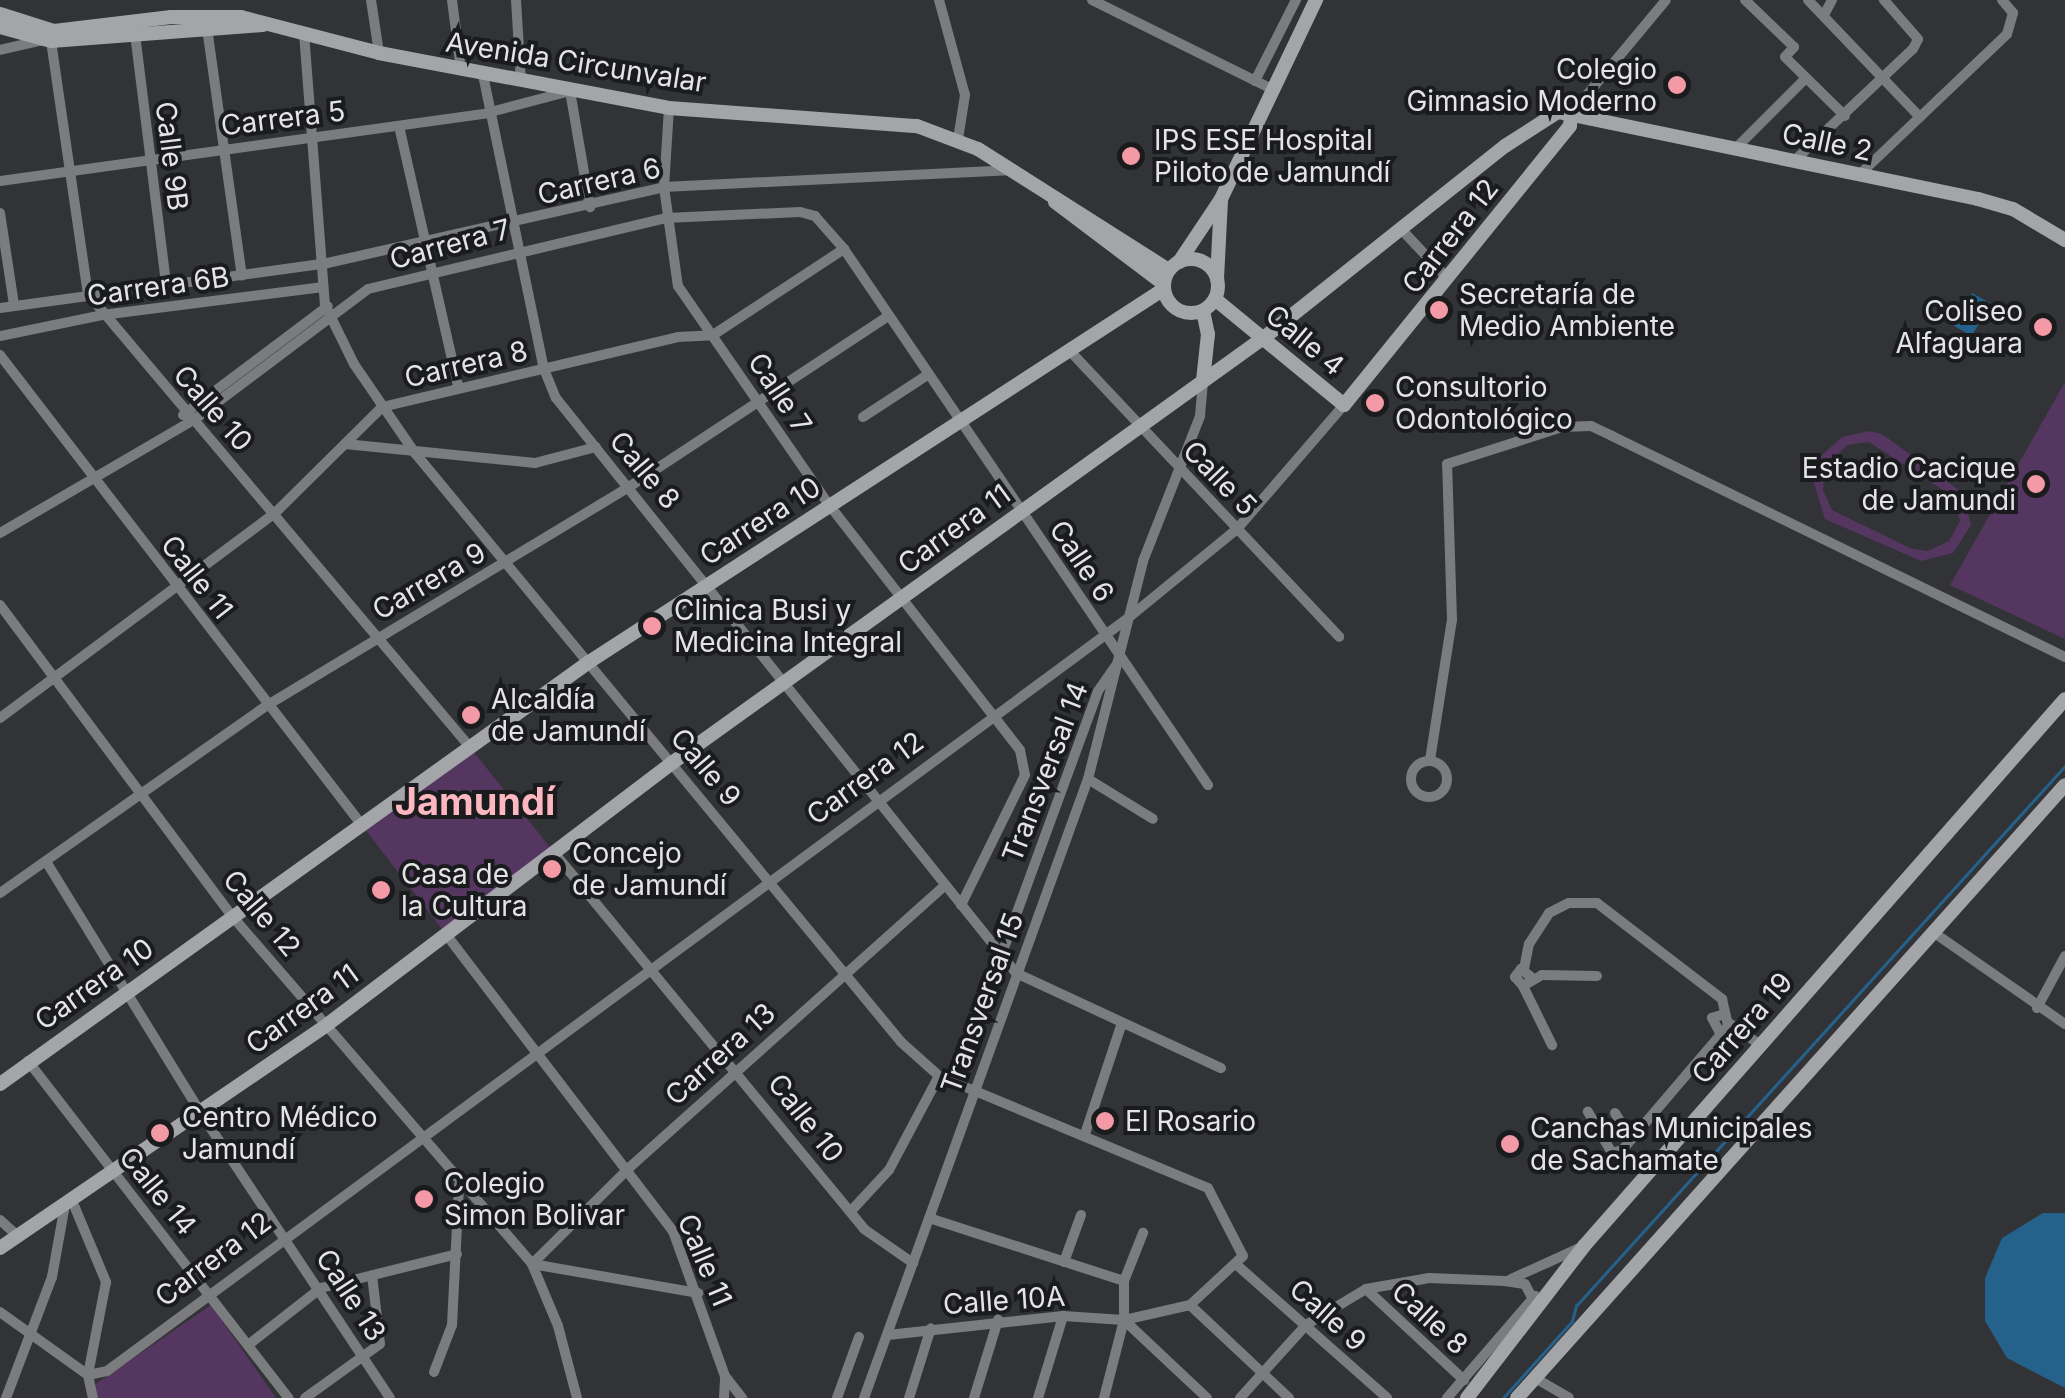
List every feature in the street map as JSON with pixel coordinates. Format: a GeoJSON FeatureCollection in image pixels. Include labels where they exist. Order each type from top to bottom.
{"type":"FeatureCollection","features":[{"type":"Feature","properties":{"kind":"main road","name":"Carrera 10"},"geometry":{"type":"LineString","coordinates":[[2,1078],[589,662],[1069,350],[1169,276],[1221,199],[1316,0]]}},
{"type":"Feature","properties":{"kind":"main road","name":"Avenida Circunvalar"},"geometry":{"type":"LineString","coordinates":[[0,14],[54,31],[171,16],[241,17],[379,53],[669,108],[872,120],[958,139],[1169,276]]}},
{"type":"Feature","properties":{"kind":"main road","name":"Avenida Circunvalar"},"geometry":{"type":"LineString","coordinates":[[0,27],[47,41],[263,25]]}},
{"type":"Feature","properties":{"kind":"main road","name":"Carrera 11"},"geometry":{"type":"LineString","coordinates":[[0,1248],[68,1206],[328,1024],[556,855],[672,763],[1266,336],[1505,146],[1558,112],[1571,114]]}},
{"type":"Feature","properties":{"kind":"main road","name":"Calle 2"},"geometry":{"type":"LineString","coordinates":[[1571,114],[1978,199],[2013,209],[2065,240]]}},
{"type":"Feature","properties":{"kind":"main road","name":"Carrera 12"},"geometry":{"type":"LineString","coordinates":[[1344,406],[1570,126],[1571,114]]}},
{"type":"Feature","properties":{"kind":"main road","name":"Carrera 10"},"geometry":{"type":"LineString","coordinates":[[1209,305],[1217,280],[1221,199]]}},
{"type":"Feature","properties":{"kind":"main road"},"geometry":{"type":"LineString","coordinates":[[1169,276],[1207,264],[1217,280]]}},
{"type":"Feature","properties":{"kind":"main road","name":"Calle 4"},"geometry":{"type":"LineString","coordinates":[[1169,276],[1177,310],[1209,305],[1234,314],[1266,336],[1344,406]]}},
{"type":"Feature","properties":{"kind":"main road"},"geometry":{"type":"LineString","coordinates":[[1203,382],[1209,305]]}},
{"type":"Feature","properties":{"kind":"main road","name":"Carrera 19"},"geometry":{"type":"LineString","coordinates":[[1466,1398],[1536,1302],[2065,699]]}},
{"type":"Feature","properties":{"kind":"main road"},"geometry":{"type":"LineString","coordinates":[[1517,1398],[2065,785]]}},
{"type":"Feature","properties":{"kind":"street"},"geometry":{"type":"LineString","coordinates":[[372,0],[379,53]]}},
{"type":"Feature","properties":{"kind":"street"},"geometry":{"type":"LineString","coordinates":[[452,0],[461,70]]}},
{"type":"Feature","properties":{"kind":"street"},"geometry":{"type":"LineString","coordinates":[[516,0],[521,81]]}},
{"type":"Feature","properties":{"kind":"street"},"geometry":{"type":"LineString","coordinates":[[939,0],[965,94],[958,139]]}},
{"type":"Feature","properties":{"kind":"street"},"geometry":{"type":"LineString","coordinates":[[1092,0],[1274,90]]}},
{"type":"Feature","properties":{"kind":"street"},"geometry":{"type":"LineString","coordinates":[[1255,81],[1296,0]]}},
{"type":"Feature","properties":{"kind":"street","name":"Carrera 11"},"geometry":{"type":"LineString","coordinates":[[1571,114],[1666,0]]}},
{"type":"Feature","properties":{"kind":"street"},"geometry":{"type":"LineString","coordinates":[[1745,0],[1794,47],[1785,56],[1845,116]]}},
{"type":"Feature","properties":{"kind":"street"},"geometry":{"type":"LineString","coordinates":[[1808,0],[1920,118]]}},
{"type":"Feature","properties":{"kind":"street"},"geometry":{"type":"LineString","coordinates":[[1824,15],[1832,0]]}},
{"type":"Feature","properties":{"kind":"street"},"geometry":{"type":"LineString","coordinates":[[1794,161],[1845,116],[1918,39],[1884,0]]}},
{"type":"Feature","properties":{"kind":"street"},"geometry":{"type":"LineString","coordinates":[[1860,175],[2007,34],[2013,13],[2002,0]]}},
{"type":"Feature","properties":{"kind":"street"},"geometry":{"type":"LineString","coordinates":[[207,28],[242,276]]}},
{"type":"Feature","properties":{"kind":"street","name":"Calle 9"},"geometry":{"type":"LineString","coordinates":[[304,33],[308,139],[324,264],[325,306],[382,407],[415,453],[847,970],[901,1042],[939,1076],[1208,1188],[1240,1261],[1387,1398]]}},
{"type":"Feature","properties":{"kind":"street","name":"Calle 9B"},"geometry":{"type":"LineString","coordinates":[[135,34],[166,283]]}},
{"type":"Feature","properties":{"kind":"street"},"geometry":{"type":"LineString","coordinates":[[0,50],[47,41]]}},
{"type":"Feature","properties":{"kind":"street","name":"Calle 10"},"geometry":{"type":"LineString","coordinates":[[47,41],[88,294],[469,746]]}},
{"type":"Feature","properties":{"kind":"street","name":"Calle 8"},"geometry":{"type":"LineString","coordinates":[[483,74],[487,113],[544,369],[556,398],[711,584],[1016,973]]}},
{"type":"Feature","properties":{"kind":"street"},"geometry":{"type":"LineString","coordinates":[[1735,149],[1806,78]]}},
{"type":"Feature","properties":{"kind":"street"},"geometry":{"type":"LineString","coordinates":[[570,91],[590,207]]}},
{"type":"Feature","properties":{"kind":"street","name":"Carrera 5"},"geometry":{"type":"LineString","coordinates":[[0,180],[487,113],[570,91]]}},
{"type":"Feature","properties":{"kind":"street","name":"Calle 7"},"geometry":{"type":"LineString","coordinates":[[669,108],[664,187],[678,286],[830,506],[899,599],[994,714],[1025,763],[961,905]]}},
{"type":"Feature","properties":{"kind":"street"},"geometry":{"type":"LineString","coordinates":[[400,126],[458,386]]}},
{"type":"Feature","properties":{"kind":"street","name":"Carrera 6"},"geometry":{"type":"LineString","coordinates":[[0,308],[324,264],[427,244],[664,187],[1010,170]]}},
{"type":"Feature","properties":{"kind":"street"},"geometry":{"type":"LineString","coordinates":[[0,212],[14,305]]}},
{"type":"Feature","properties":{"kind":"street","name":"Carrera 7"},"geometry":{"type":"LineString","coordinates":[[0,533],[180,423],[195,419],[330,320],[339,307],[368,289],[433,269],[666,218],[815,216]]}},
{"type":"Feature","properties":{"kind":"street","name":"Calle 6"},"geometry":{"type":"LineString","coordinates":[[815,216],[844,248],[957,423],[1103,632],[1117,661],[1208,785]]}},
{"type":"Feature","properties":{"kind":"street"},"geometry":{"type":"LineString","coordinates":[[1402,229],[1448,278]]}},
{"type":"Feature","properties":{"kind":"street","name":"Carrera 8"},"geometry":{"type":"LineString","coordinates":[[0,718],[58,680],[274,514],[382,407],[458,386],[713,335],[844,248]]}},
{"type":"Feature","properties":{"kind":"street","name":"Carrera 6B"},"geometry":{"type":"LineString","coordinates":[[0,336],[102,315],[323,286]]}},
{"type":"Feature","properties":{"kind":"street"},"geometry":{"type":"LineString","coordinates":[[180,423],[186,410],[325,306],[339,307]]}},
{"type":"Feature","properties":{"kind":"street","name":"Carrera 9"},"geometry":{"type":"LineString","coordinates":[[0,893],[266,706],[629,487],[887,317]]}},
{"type":"Feature","properties":{"kind":"street","name":"Calle 5"},"geometry":{"type":"LineString","coordinates":[[1069,350],[1138,428],[1339,638]]}},
{"type":"Feature","properties":{"kind":"street","name":"Calle 11"},"geometry":{"type":"LineString","coordinates":[[0,355],[90,479],[361,824]]}},
{"type":"Feature","properties":{"kind":"street"},"geometry":{"type":"LineString","coordinates":[[864,416],[926,376]]}},
{"type":"Feature","properties":{"kind":"street"},"geometry":{"type":"LineString","coordinates":[[1127,619],[1200,416],[1203,382]]}},
{"type":"Feature","properties":{"kind":"street","name":"Carrera 12"},"geometry":{"type":"LineString","coordinates":[[88,1375],[107,1371],[1103,632],[1127,619],[1237,529],[1344,406]]}},
{"type":"Feature","properties":{"kind":"street"},"geometry":{"type":"LineString","coordinates":[[1430,760],[1452,620],[1447,464],[1562,427],[1591,426],[2065,657]]}},
{"type":"Feature","properties":{"kind":"street"},"geometry":{"type":"LineString","coordinates":[[345,444],[535,463],[596,447]]}},
{"type":"Feature","properties":{"kind":"street","name":"Calle 12"},"geometry":{"type":"LineString","coordinates":[[0,605],[232,916],[328,1024],[420,1140],[532,1264],[558,1326],[577,1398]]}},
{"type":"Feature","properties":{"kind":"street","name":"Transversal 15"},"geometry":{"type":"LineString","coordinates":[[864,1398],[1088,779],[1127,619]]}},
{"type":"Feature","properties":{"kind":"street","name":"Transversal 14"},"geometry":{"type":"LineString","coordinates":[[1001,956],[1098,691],[1117,661]]}},
{"type":"Feature","properties":{"kind":"street"},"geometry":{"type":"LineString","coordinates":[[1088,779],[1153,819]]}},
{"type":"Feature","properties":{"kind":"street","name":"Calle 10"},"geometry":{"type":"LineString","coordinates":[[556,855],[738,1068],[877,1241],[913,1264]]}},
{"type":"Feature","properties":{"kind":"street","name":"Calle 13"},"geometry":{"type":"LineString","coordinates":[[47,863],[200,1112],[321,1288],[390,1398]]}},
{"type":"Feature","properties":{"kind":"street","name":"Carrera 13"},"geometry":{"type":"LineString","coordinates":[[532,1264],[630,1167],[944,885]]}},
{"type":"Feature","properties":{"kind":"street"},"geometry":{"type":"LineString","coordinates":[[1552,1045],[1526,977],[1529,944],[1549,913],[1569,902],[1597,903],[1722,999],[1727,1019],[1761,1044]]}},
{"type":"Feature","properties":{"kind":"street"},"geometry":{"type":"LineString","coordinates":[[1933,932],[2065,1024]]}},
{"type":"Feature","properties":{"kind":"street","name":"Calle 11"},"geometry":{"type":"LineString","coordinates":[[446,934],[630,1167],[673,1231],[725,1376],[742,1398]]}},
{"type":"Feature","properties":{"kind":"street"},"geometry":{"type":"LineString","coordinates":[[2037,1008],[2065,956]]}},
{"type":"Feature","properties":{"kind":"street"},"geometry":{"type":"LineString","coordinates":[[1016,973],[1121,1026],[1221,1068]]}},
{"type":"Feature","properties":{"kind":"street"},"geometry":{"type":"LineString","coordinates":[[1526,977],[1596,976]]}},
{"type":"Feature","properties":{"kind":"street"},"geometry":{"type":"LineString","coordinates":[[1588,1112],[1612,1152],[1632,1139],[1727,1019]]}},
{"type":"Feature","properties":{"kind":"street"},"geometry":{"type":"LineString","coordinates":[[1086,1134],[1121,1026]]}},
{"type":"Feature","properties":{"kind":"street","name":"Calle 14"},"geometry":{"type":"LineString","coordinates":[[28,1061],[211,1292],[288,1398]]}},
{"type":"Feature","properties":{"kind":"street"},"geometry":{"type":"LineString","coordinates":[[852,1212],[889,1170],[939,1076]]}},
{"type":"Feature","properties":{"kind":"street"},"geometry":{"type":"LineString","coordinates":[[1615,1113],[1632,1139]]}},
{"type":"Feature","properties":{"kind":"street"},"geometry":{"type":"LineString","coordinates":[[434,1372],[452,1325],[459,1184]]}},
{"type":"Feature","properties":{"kind":"street"},"geometry":{"type":"LineString","coordinates":[[6,1398],[32,1337],[68,1206]]}},
{"type":"Feature","properties":{"kind":"street"},"geometry":{"type":"LineString","coordinates":[[68,1206],[106,1282],[88,1375],[93,1398]]}},
{"type":"Feature","properties":{"kind":"street"},"geometry":{"type":"LineString","coordinates":[[1064,1262],[1081,1215]]}},
{"type":"Feature","properties":{"kind":"street"},"geometry":{"type":"LineString","coordinates":[[929,1218],[1064,1262],[1123,1287]]}},
{"type":"Feature","properties":{"kind":"street"},"geometry":{"type":"LineString","coordinates":[[0,1220],[20,1238]]}},
{"type":"Feature","properties":{"kind":"street"},"geometry":{"type":"LineString","coordinates":[[1107,1396],[1124,1314],[1123,1287],[1144,1233]]}},
{"type":"Feature","properties":{"kind":"street"},"geometry":{"type":"LineString","coordinates":[[1505,1280],[1584,1246]]}},
{"type":"Feature","properties":{"kind":"street"},"geometry":{"type":"LineString","coordinates":[[248,1345],[321,1288],[457,1254]]}},
{"type":"Feature","properties":{"kind":"street"},"geometry":{"type":"LineString","coordinates":[[1240,1261],[1190,1304],[1289,1398]]}},
{"type":"Feature","properties":{"kind":"street"},"geometry":{"type":"LineString","coordinates":[[532,1264],[698,1292]]}},
{"type":"Feature","properties":{"kind":"street"},"geometry":{"type":"LineString","coordinates":[[305,1398],[380,1344],[372,1275]]}},
{"type":"Feature","properties":{"kind":"street"},"geometry":{"type":"LineString","coordinates":[[1240,1398],[1306,1324],[1366,1289],[1429,1278],[1505,1280],[1526,1284],[1536,1302]]}},
{"type":"Feature","properties":{"kind":"street","name":"Calle 8"},"geometry":{"type":"LineString","coordinates":[[1366,1289],[1464,1380]]}},
{"type":"Feature","properties":{"kind":"street","name":"Carrera 19"},"geometry":{"type":"LineString","coordinates":[[1448,1398],[1536,1302]]}},
{"type":"Feature","properties":{"kind":"street","name":"Calle 10A"},"geometry":{"type":"LineString","coordinates":[[888,1334],[998,1320],[1124,1314],[1190,1304]]}},
{"type":"Feature","properties":{"kind":"street"},"geometry":{"type":"LineString","coordinates":[[0,1312],[88,1375]]}},
{"type":"Feature","properties":{"kind":"street"},"geometry":{"type":"LineString","coordinates":[[1124,1314],[1207,1398]]}},
{"type":"Feature","properties":{"kind":"street"},"geometry":{"type":"LineString","coordinates":[[1038,1398],[1062,1316]]}},
{"type":"Feature","properties":{"kind":"street"},"geometry":{"type":"LineString","coordinates":[[974,1398],[998,1320]]}},
{"type":"Feature","properties":{"kind":"street"},"geometry":{"type":"LineString","coordinates":[[910,1398],[931,1328]]}},
{"type":"Feature","properties":{"kind":"street"},"geometry":{"type":"LineString","coordinates":[[838,1398],[859,1337]]}},
{"type":"Feature","properties":{"kind":"street","name":"Calle 11"},"geometry":{"type":"LineString","coordinates":[[724,1398],[725,1376]]}},
{"type":"Feature","properties":{"kind":"street"},"geometry":{"type":"LineString","coordinates":[[1535,1378],[1569,1398]]}},
{"type":"Feature","properties":{"kind":"shaded area","name":"Estadio Cacique de Jamundi"},"geometry":{"type":"Polygon","coordinates":[[[2065,382],[2065,639],[1950,585],[2065,382]]]}},
{"type":"Feature","properties":{"kind":"shaded area"},"geometry":{"type":"Polygon","coordinates":[[[1869,431],[1882,434],[1963,493],[1971,525],[1953,553],[1921,561],[1825,519],[1813,480],[1822,455],[1842,437],[1869,431]],[[1869,442],[1847,445],[1825,468],[1823,490],[1832,510],[1912,549],[1928,551],[1949,541],[1960,521],[1955,498],[1869,442]]]}},
{"type":"Feature","properties":{"kind":"shaded area"},"geometry":{"type":"Polygon","coordinates":[[[469,746],[556,855],[445,933],[361,824],[469,746]]]}},
{"type":"Feature","properties":{"kind":"shaded area"},"geometry":{"type":"Polygon","coordinates":[[[211,1305],[276,1398],[96,1398],[90,1388],[211,1305]]]}},
{"type":"Feature","properties":{"kind":"water"},"geometry":{"type":"Polygon","coordinates":[[[1972,293],[1990,303],[1972,336],[1954,326],[1972,293]]]}},
{"type":"Feature","properties":{"kind":"water"},"geometry":{"type":"Polygon","coordinates":[[[2043,1213],[2065,1213],[2065,1388],[2007,1358],[1985,1321],[1985,1278],[2002,1238],[2043,1213]]]}},
{"type":"Feature","properties":{"kind":"waterway"},"geometry":{"type":"LineString","coordinates":[[1503,1398],[1572,1321],[1576,1306],[2065,766]]}},
{"type":"Feature","properties":{"kind":"place","name":"Colegio Gimnasio Moderno"},"geometry":{"type":"Point","coordinates":[1677,85]}},
{"type":"Feature","properties":{"kind":"place","name":"IPS ESE Hospital Piloto de Jamundí"},"geometry":{"type":"Point","coordinates":[1131,156]}},
{"type":"Feature","properties":{"kind":"place","name":"Secretaría de Medio Ambiente"},"geometry":{"type":"Point","coordinates":[1439,310]}},
{"type":"Feature","properties":{"kind":"place","name":"Coliseo Alfaguara"},"geometry":{"type":"Point","coordinates":[2043,327]}},
{"type":"Feature","properties":{"kind":"place","name":"Consultorio Odontológico"},"geometry":{"type":"Point","coordinates":[1375,403]}},
{"type":"Feature","properties":{"kind":"place","name":"Estadio Cacique de Jamundi"},"geometry":{"type":"Point","coordinates":[2036,484]}},
{"type":"Feature","properties":{"kind":"place","name":"Clinica Busi y Medicina Integral"},"geometry":{"type":"Point","coordinates":[652,626]}},
{"type":"Feature","properties":{"kind":"place","name":"Alcaldía de Jamundí"},"geometry":{"type":"Point","coordinates":[471,715]}},
{"type":"Feature","properties":{"kind":"place","name":"Concejo de Jamundí"},"geometry":{"type":"Point","coordinates":[552,869]}},
{"type":"Feature","properties":{"kind":"place","name":"Casa de la Cultura"},"geometry":{"type":"Point","coordinates":[381,890]}},
{"type":"Feature","properties":{"kind":"place","name":"El Rosario"},"geometry":{"type":"Point","coordinates":[1105,1121]}},
{"type":"Feature","properties":{"kind":"place","name":"Centro Médico Jamundí"},"geometry":{"type":"Point","coordinates":[160,1133]}},
{"type":"Feature","properties":{"kind":"place","name":"Canchas Municipales de Sachamate"},"geometry":{"type":"Point","coordinates":[1510,1144]}},
{"type":"Feature","properties":{"kind":"place","name":"Colegio Simon Bolivar"},"geometry":{"type":"Point","coordinates":[424,1199]}},
{"type":"Feature","properties":{"kind":"district","name":"Jamundí"},"geometry":{"type":"Point","coordinates":[475,802]}}]}
